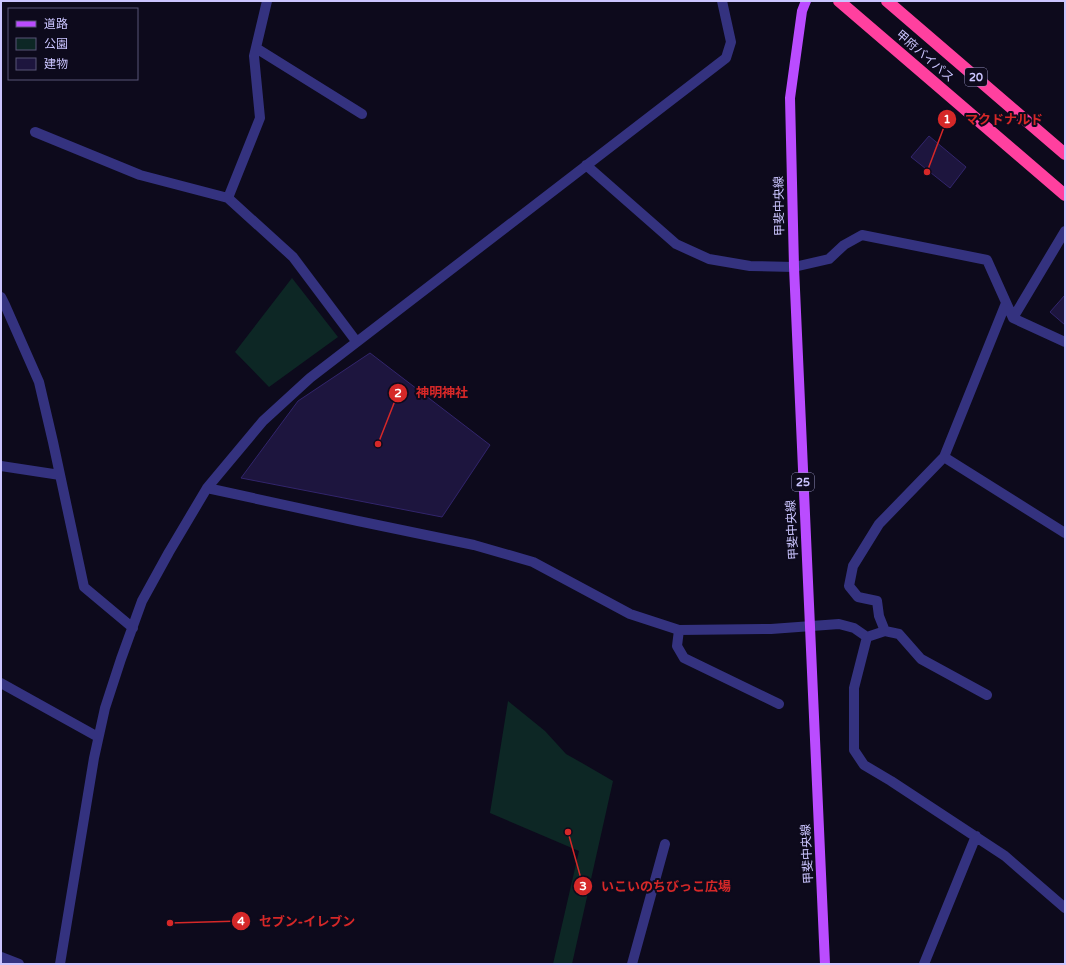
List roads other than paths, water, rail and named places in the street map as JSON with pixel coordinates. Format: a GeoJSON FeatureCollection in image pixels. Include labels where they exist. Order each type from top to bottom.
{"type":"FeatureCollection","features":[{"type":"Feature","properties":{"kind":"highway","name":"甲府バイパス"},"geometry":{"type":"LineString","coordinates":[[839,1],[1065,195]]}},
{"type":"Feature","properties":{"kind":"highway","name":"甲府バイパス"},"geometry":{"type":"LineString","coordinates":[[887,1],[1065,154]]}},
{"type":"Feature","properties":{"kind":"main road","name":"甲斐中央線"},"geometry":{"type":"LineString","coordinates":[[806,1],[802,11],[790,98],[794,267],[824,964]]}},
{"type":"Feature","properties":{"kind":"street"},"geometry":{"type":"LineString","coordinates":[[228,198],[260,118],[254,56],[267,1]]}},
{"type":"Feature","properties":{"kind":"street"},"geometry":{"type":"LineString","coordinates":[[60,964],[94,758],[107,701],[142,601],[207,488],[263,421],[310,378],[356,341],[726,58],[731,42],[722,1]]}},
{"type":"Feature","properties":{"kind":"street"},"geometry":{"type":"LineString","coordinates":[[256,48],[362,114]]}},
{"type":"Feature","properties":{"kind":"street"},"geometry":{"type":"LineString","coordinates":[[35,132],[140,175],[228,198],[293,256],[356,341]]}},
{"type":"Feature","properties":{"kind":"street"},"geometry":{"type":"LineString","coordinates":[[586,165],[676,244],[708,259],[750,266],[794,267],[829,259],[844,245],[862,235],[987,260],[1013,318],[1065,342]]}},
{"type":"Feature","properties":{"kind":"street"},"geometry":{"type":"LineString","coordinates":[[1013,318],[1065,231]]}},
{"type":"Feature","properties":{"kind":"street"},"geometry":{"type":"LineString","coordinates":[[1,297],[39,382],[84,587],[133,628]]}},
{"type":"Feature","properties":{"kind":"street"},"geometry":{"type":"LineString","coordinates":[[884,631],[879,616],[877,600],[858,597],[849,586],[853,566],[879,524],[944,457],[1006,303]]}},
{"type":"Feature","properties":{"kind":"street"},"geometry":{"type":"LineString","coordinates":[[944,457],[1065,534]]}},
{"type":"Feature","properties":{"kind":"street"},"geometry":{"type":"LineString","coordinates":[[1,466],[60,476]]}},
{"type":"Feature","properties":{"kind":"street"},"geometry":{"type":"LineString","coordinates":[[207,488],[474,545],[533,562],[630,614],[679,630],[771,629],[839,624],[854,628],[867,637]]}},
{"type":"Feature","properties":{"kind":"street"},"geometry":{"type":"LineString","coordinates":[[679,630],[677,646],[684,658],[779,704]]}},
{"type":"Feature","properties":{"kind":"street"},"geometry":{"type":"LineString","coordinates":[[867,637],[884,631],[899,634],[921,659],[987,695]]}},
{"type":"Feature","properties":{"kind":"street"},"geometry":{"type":"LineString","coordinates":[[867,637],[854,688],[854,750],[864,765],[1005,856],[1065,908]]}},
{"type":"Feature","properties":{"kind":"street"},"geometry":{"type":"LineString","coordinates":[[1,683],[98,737]]}},
{"type":"Feature","properties":{"kind":"street"},"geometry":{"type":"LineString","coordinates":[[924,964],[976,836]]}},
{"type":"Feature","properties":{"kind":"street"},"geometry":{"type":"LineString","coordinates":[[632,964],[666,844]]}},
{"type":"Feature","properties":{"kind":"street"},"geometry":{"type":"LineString","coordinates":[[1,957],[18,964]]}},
{"type":"Feature","properties":{"kind":"place","name":"マクドナルド"},"geometry":{"type":"Point","coordinates":[927,172]}},
{"type":"Feature","properties":{"kind":"place","name":"神明神社"},"geometry":{"type":"Point","coordinates":[378,444]}},
{"type":"Feature","properties":{"kind":"place","name":"いこいのちびっこ広場"},"geometry":{"type":"Point","coordinates":[568,832]}},
{"type":"Feature","properties":{"kind":"place","name":"セブン-イレブン"},"geometry":{"type":"Point","coordinates":[170,923]}}]}
